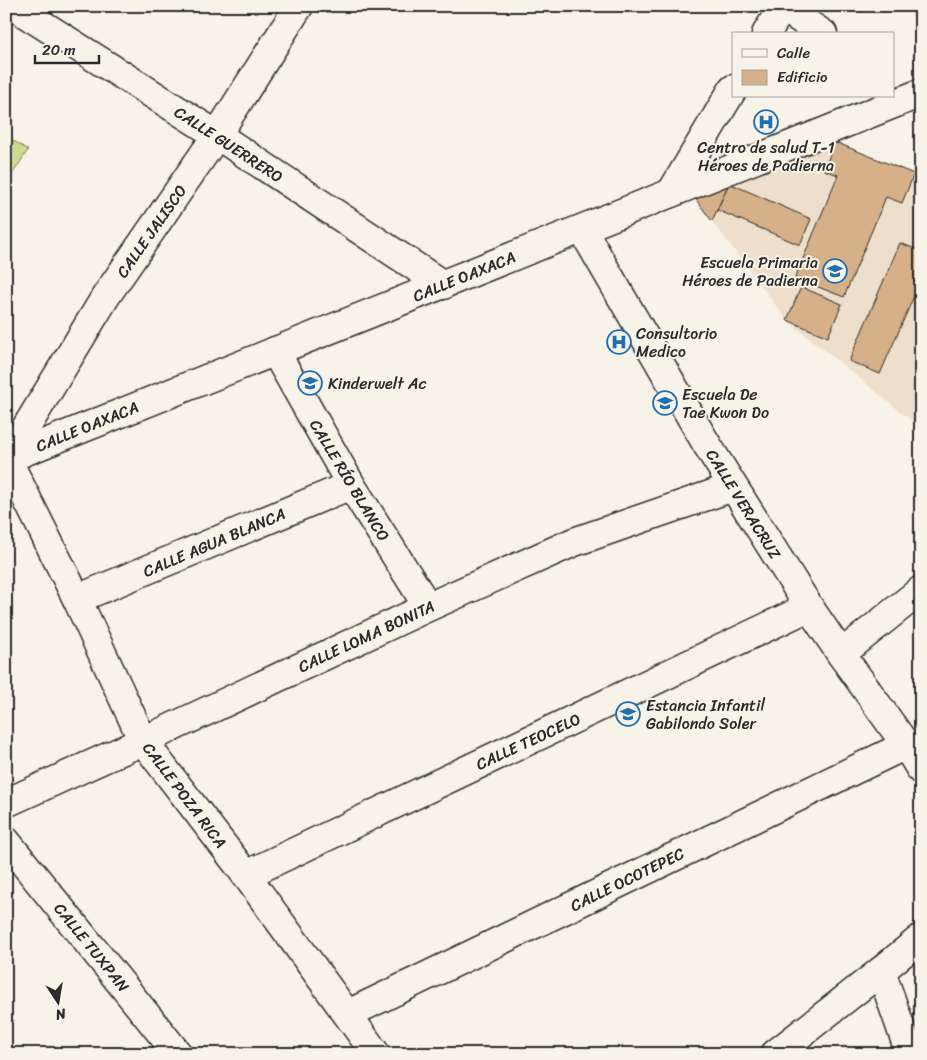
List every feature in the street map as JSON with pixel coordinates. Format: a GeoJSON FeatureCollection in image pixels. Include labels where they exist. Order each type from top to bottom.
{"type":"FeatureCollection","features":[{"type":"Feature","properties":{"kind":"street","name":"CALLE GUERRERO"},"geometry":{"type":"LineString","coordinates":[[13,6],[217,135],[443,285]]}},
{"type":"Feature","properties":{"kind":"street","name":"CALLE JALISCO"},"geometry":{"type":"LineString","coordinates":[[6,459],[106,296],[217,135],[299,6]]}},
{"type":"Feature","properties":{"kind":"street"},"geometry":{"type":"LineString","coordinates":[[767,32],[782,7],[820,32]]}},
{"type":"Feature","properties":{"kind":"street"},"geometry":{"type":"LineString","coordinates":[[894,81],[919,94]]}},
{"type":"Feature","properties":{"kind":"street"},"geometry":{"type":"LineString","coordinates":[[671,193],[732,91]]}},
{"type":"Feature","properties":{"kind":"street","name":"CALLE OAXACA"},"geometry":{"type":"LineString","coordinates":[[6,459],[919,94]]}},
{"type":"Feature","properties":{"kind":"street","name":"CALLE VERACRUZ"},"geometry":{"type":"LineString","coordinates":[[582,229],[733,487],[809,606],[906,744],[921,770]]}},
{"type":"Feature","properties":{"kind":"street","name":"CALLE RÍO BLANCO"},"geometry":{"type":"LineString","coordinates":[[274,351],[351,484],[428,607]]}},
{"type":"Feature","properties":{"kind":"street","name":"CALLE POZA RICA"},"geometry":{"type":"LineString","coordinates":[[6,459],[77,599],[143,741],[246,875],[376,1054]]}},
{"type":"Feature","properties":{"kind":"street","name":"CALLE AGUA BLANCA"},"geometry":{"type":"LineString","coordinates":[[77,599],[351,484]]}},
{"type":"Feature","properties":{"kind":"street","name":"CALLE LOMA BONITA"},"geometry":{"type":"LineString","coordinates":[[6,803],[428,607],[574,542],[733,487]]}},
{"type":"Feature","properties":{"kind":"street"},"geometry":{"type":"LineString","coordinates":[[841,654],[921,590]]}},
{"type":"Feature","properties":{"kind":"street","name":"CALLE TEOCELO"},"geometry":{"type":"LineString","coordinates":[[246,875],[809,606]]}},
{"type":"Feature","properties":{"kind":"street","name":"CALLE OCOTEPEC"},"geometry":{"type":"LineString","coordinates":[[348,1014],[906,744]]}},
{"type":"Feature","properties":{"kind":"street","name":"CALLE TUXPAN"},"geometry":{"type":"LineString","coordinates":[[6,841],[178,1054]]}},
{"type":"Feature","properties":{"kind":"street"},"geometry":{"type":"LineString","coordinates":[[775,1054],[921,938]]}},
{"type":"Feature","properties":{"kind":"street"},"geometry":{"type":"LineString","coordinates":[[881,971],[910,1054]]}},
{"type":"Feature","properties":{"kind":"shaded area","name":"Escuela Primaria Héroes de Padierna"},"geometry":{"type":"Polygon","coordinates":[[[835,142],[921,177],[921,428],[787,320],[694,197],[835,142]]]}},
{"type":"Feature","properties":{"kind":"green space"},"geometry":{"type":"Polygon","coordinates":[[[6,136],[28,150],[6,184],[6,136]]]}},
{"type":"Feature","properties":{"kind":"building"},"geometry":{"type":"Polygon","coordinates":[[[835,142],[914,174],[902,203],[886,197],[844,297],[795,278],[838,175],[824,170],[835,142]]]}},
{"type":"Feature","properties":{"kind":"building"},"geometry":{"type":"Polygon","coordinates":[[[729,183],[811,219],[800,245],[717,210],[729,183]]]}},
{"type":"Feature","properties":{"kind":"building"},"geometry":{"type":"Polygon","coordinates":[[[729,183],[712,221],[694,197],[729,183]]]}},
{"type":"Feature","properties":{"kind":"building"},"geometry":{"type":"Polygon","coordinates":[[[900,243],[921,251],[921,280],[880,374],[849,361],[900,243]]]}},
{"type":"Feature","properties":{"kind":"building"},"geometry":{"type":"Polygon","coordinates":[[[921,280],[921,296],[915,294],[921,280]]]}},
{"type":"Feature","properties":{"kind":"building"},"geometry":{"type":"Polygon","coordinates":[[[801,287],[842,304],[828,337],[787,320],[801,287]]]}},
{"type":"Feature","properties":{"kind":"place","name":"Centro de salud T-1 Héroes de Padierna"},"geometry":{"type":"Point","coordinates":[766,122]}},
{"type":"Feature","properties":{"kind":"place","name":"Escuela Primaria Héroes de Padierna"},"geometry":{"type":"Point","coordinates":[835,271]}},
{"type":"Feature","properties":{"kind":"place","name":"Consultorio Medico"},"geometry":{"type":"Point","coordinates":[619,342]}},
{"type":"Feature","properties":{"kind":"place","name":"Kinderwelt Ac"},"geometry":{"type":"Point","coordinates":[310,383]}},
{"type":"Feature","properties":{"kind":"place","name":"Escuela De Tae Kwon Do"},"geometry":{"type":"Point","coordinates":[665,403]}},
{"type":"Feature","properties":{"kind":"place","name":"Estancia Infantil Gabilondo Soler"},"geometry":{"type":"Point","coordinates":[628,714]}}]}
